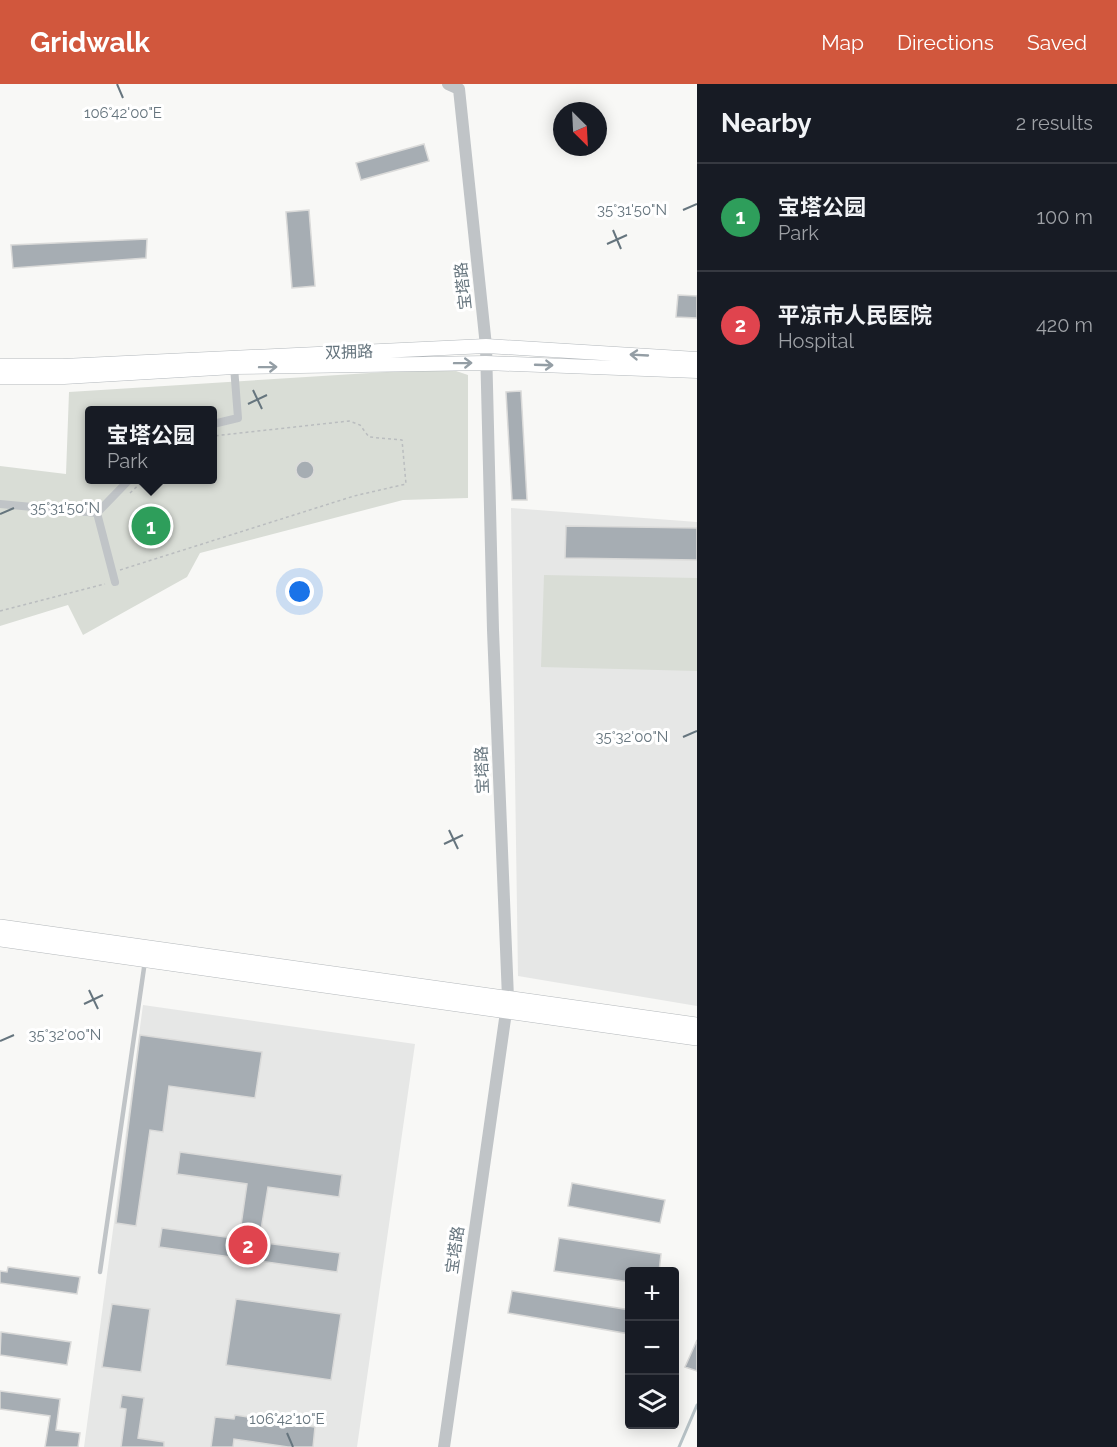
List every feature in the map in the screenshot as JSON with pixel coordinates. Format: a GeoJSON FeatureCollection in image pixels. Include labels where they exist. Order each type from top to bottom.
{"type":"FeatureCollection","features":[{"type":"Feature","properties":{"kind":"main road","name":"双拥路"},"geometry":{"type":"LineString","coordinates":[[0,366],[63,366],[486,346],[697,359]]}},
{"type":"Feature","properties":{"kind":"main road","name":"双拥路"},"geometry":{"type":"LineString","coordinates":[[0,376],[63,377],[234,367],[486,363],[697,371]]}},
{"type":"Feature","properties":{"kind":"main road"},"geometry":{"type":"LineString","coordinates":[[0,927],[291,973],[507,1003],[697,1025]]}},
{"type":"Feature","properties":{"kind":"main road"},"geometry":{"type":"LineString","coordinates":[[0,939],[146,958],[291,973]]}},
{"type":"Feature","properties":{"kind":"main road"},"geometry":{"type":"LineString","coordinates":[[507,1003],[697,1038]]}},
{"type":"Feature","properties":{"kind":"street","name":"宝塔路"},"geometry":{"type":"LineString","coordinates":[[444,1447],[507,1003],[493,630],[486,346],[453,87]]}},
{"type":"Feature","properties":{"kind":"street"},"geometry":{"type":"LineString","coordinates":[[217,423],[238,418],[234,367]]}},
{"type":"Feature","properties":{"kind":"street"},"geometry":{"type":"LineString","coordinates":[[97,513],[125,484]]}},
{"type":"Feature","properties":{"kind":"street"},"geometry":{"type":"LineString","coordinates":[[0,504],[97,513]]}},
{"type":"Feature","properties":{"kind":"street"},"geometry":{"type":"LineString","coordinates":[[97,513],[115,582]]}},
{"type":"Feature","properties":{"kind":"lane"},"geometry":{"type":"LineString","coordinates":[[100,1272],[146,958]]}},
{"type":"Feature","properties":{"kind":"path"},"geometry":{"type":"LineString","coordinates":[[113,572],[354,496],[406,484],[402,440],[369,436],[360,425],[349,421],[217,436]]}},
{"type":"Feature","properties":{"kind":"path"},"geometry":{"type":"LineString","coordinates":[[0,611],[115,582]]}},
{"type":"Feature","properties":{"kind":"shaded area"},"geometry":{"type":"Polygon","coordinates":[[[418,370],[453,370],[468,375],[468,498],[403,500],[200,553],[187,577],[83,635],[68,605],[0,626],[0,466],[66,474],[69,392],[418,370]]]}},
{"type":"Feature","properties":{"kind":"shaded area"},"geometry":{"type":"Polygon","coordinates":[[[511,508],[697,522],[697,1006],[518,976],[511,508]]]}},
{"type":"Feature","properties":{"kind":"shaded area"},"geometry":{"type":"Polygon","coordinates":[[[544,575],[697,578],[697,671],[541,667],[544,575]]]}},
{"type":"Feature","properties":{"kind":"shaded area"},"geometry":{"type":"Polygon","coordinates":[[[143,1005],[415,1044],[357,1447],[84,1447],[143,1005]]]}},
{"type":"Feature","properties":{"kind":"building"},"geometry":{"type":"Polygon","coordinates":[[[424,144],[429,161],[361,180],[356,163],[424,144]]]}},
{"type":"Feature","properties":{"kind":"building"},"geometry":{"type":"Polygon","coordinates":[[[309,210],[315,286],[292,288],[286,212],[309,210]]]}},
{"type":"Feature","properties":{"kind":"building"},"geometry":{"type":"Polygon","coordinates":[[[147,239],[146,258],[13,268],[11,245],[147,239]]]}},
{"type":"Feature","properties":{"kind":"building"},"geometry":{"type":"Polygon","coordinates":[[[678,295],[697,296],[697,318],[676,317],[678,295]]]}},
{"type":"Feature","properties":{"kind":"building"},"geometry":{"type":"Polygon","coordinates":[[[521,391],[527,500],[512,500],[506,392],[521,391]]]}},
{"type":"Feature","properties":{"kind":"building"},"geometry":{"type":"Polygon","coordinates":[[[305,461],[311,464],[314,470],[311,476],[305,479],[299,476],[296,470],[299,464],[305,461]]]}},
{"type":"Feature","properties":{"kind":"building"},"geometry":{"type":"Polygon","coordinates":[[[566,526],[697,528],[697,560],[565,558],[566,526]]]}},
{"type":"Feature","properties":{"kind":"building"},"geometry":{"type":"Polygon","coordinates":[[[140,1035],[262,1052],[255,1098],[169,1086],[163,1132],[150,1130],[136,1226],[116,1223],[140,1035]]]}},
{"type":"Feature","properties":{"kind":"building"},"geometry":{"type":"Polygon","coordinates":[[[180,1152],[342,1175],[339,1197],[268,1187],[259,1242],[340,1253],[337,1272],[159,1247],[162,1228],[239,1239],[247,1184],[177,1174],[180,1152]]]}},
{"type":"Feature","properties":{"kind":"building"},"geometry":{"type":"Polygon","coordinates":[[[572,1183],[665,1200],[660,1223],[568,1206],[572,1183]]]}},
{"type":"Feature","properties":{"kind":"building"},"geometry":{"type":"Polygon","coordinates":[[[559,1238],[661,1254],[660,1267],[625,1267],[625,1281],[554,1271],[559,1238]]]}},
{"type":"Feature","properties":{"kind":"building"},"geometry":{"type":"Polygon","coordinates":[[[8,1267],[80,1277],[77,1294],[0,1283],[0,1271],[7,1272],[8,1267]]]}},
{"type":"Feature","properties":{"kind":"building"},"geometry":{"type":"Polygon","coordinates":[[[512,1291],[625,1309],[625,1333],[508,1313],[512,1291]]]}},
{"type":"Feature","properties":{"kind":"building"},"geometry":{"type":"Polygon","coordinates":[[[236,1299],[341,1314],[331,1380],[226,1365],[236,1299]]]}},
{"type":"Feature","properties":{"kind":"building"},"geometry":{"type":"Polygon","coordinates":[[[112,1304],[150,1309],[141,1372],[102,1367],[112,1304]]]}},
{"type":"Feature","properties":{"kind":"building"},"geometry":{"type":"Polygon","coordinates":[[[1,1332],[71,1342],[67,1365],[0,1355],[1,1332]]]}},
{"type":"Feature","properties":{"kind":"building"},"geometry":{"type":"Polygon","coordinates":[[[697,1340],[697,1371],[685,1367],[697,1340]]]}},
{"type":"Feature","properties":{"kind":"building"},"geometry":{"type":"Polygon","coordinates":[[[0,1391],[60,1399],[56,1430],[80,1433],[78,1447],[45,1447],[50,1416],[0,1409],[0,1391]]]}},
{"type":"Feature","properties":{"kind":"building"},"geometry":{"type":"Polygon","coordinates":[[[122,1395],[144,1398],[138,1438],[164,1442],[164,1447],[121,1447],[126,1409],[120,1408],[122,1395]]]}},
{"type":"Feature","properties":{"kind":"building"},"geometry":{"type":"Polygon","coordinates":[[[235,1415],[315,1427],[313,1447],[288,1447],[234,1439],[233,1447],[211,1447],[215,1417],[234,1419],[235,1415]]]}},
{"type":"Feature","properties":{"kind":"waterway"},"geometry":{"type":"LineString","coordinates":[[679,1447],[697,1405]]}},
{"type":"Feature","properties":{"kind":"place","name":"宝塔公园"},"geometry":{"type":"Point","coordinates":[151,526]}},
{"type":"Feature","properties":{"kind":"place","name":"平凉市人民医院"},"geometry":{"type":"Point","coordinates":[248,1245]}}]}
